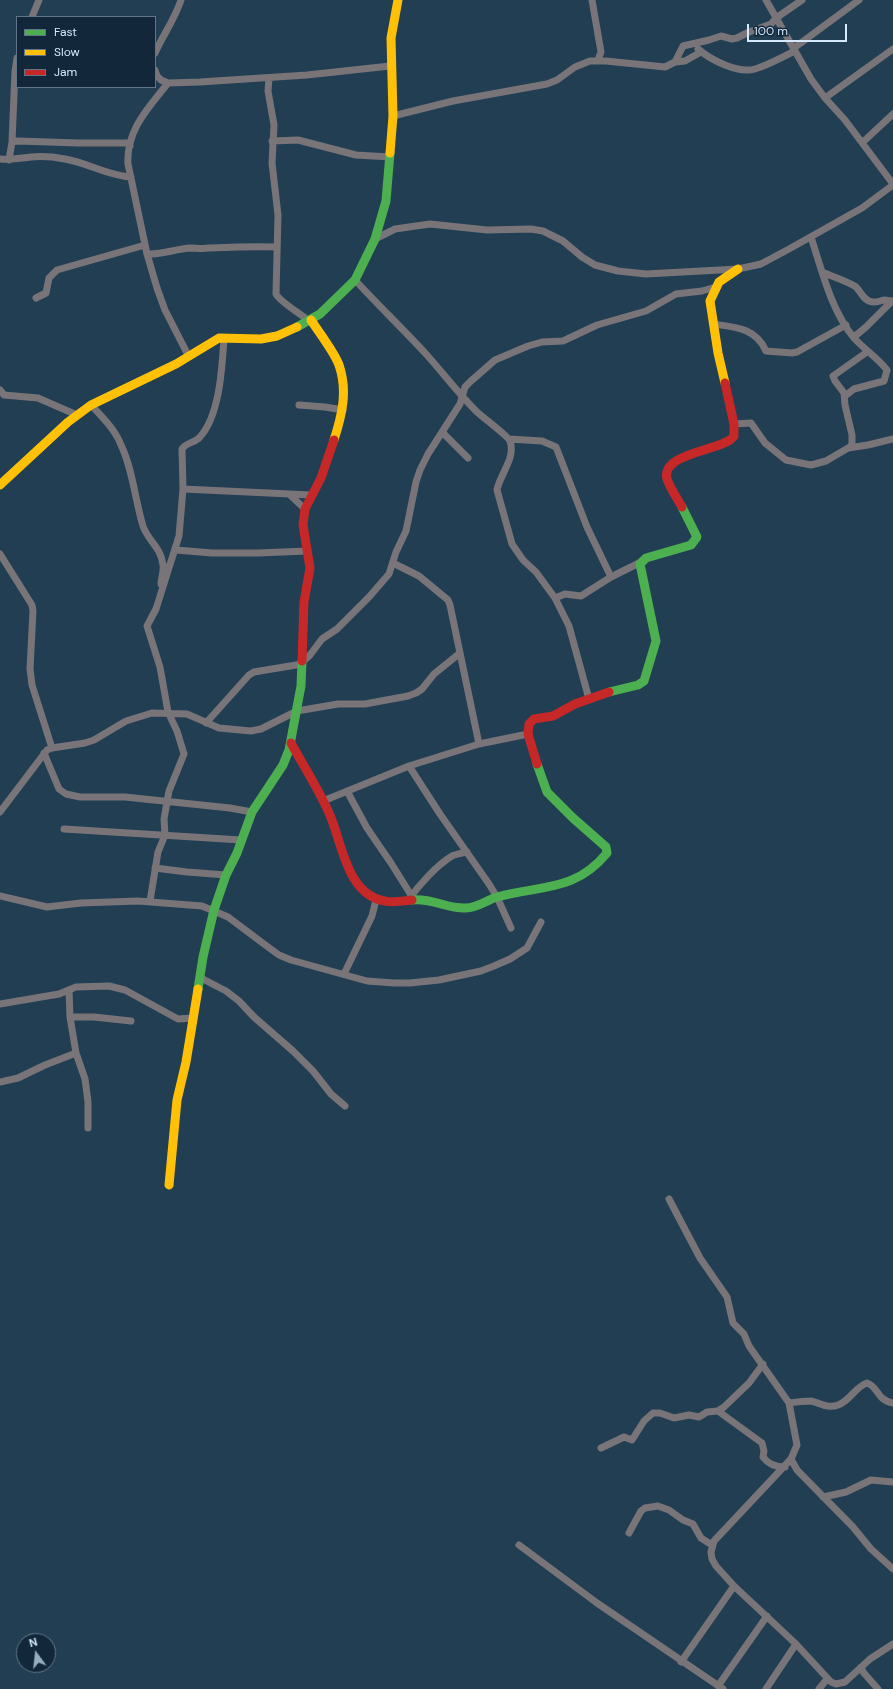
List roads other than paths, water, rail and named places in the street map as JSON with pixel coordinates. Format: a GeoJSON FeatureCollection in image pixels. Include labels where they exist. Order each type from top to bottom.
{"type":"FeatureCollection","features":[{"type":"Feature","properties":{"kind":"street"},"geometry":{"type":"LineString","coordinates":[[32,16],[39,0]]}},
{"type":"Feature","properties":{"kind":"street"},"geometry":{"type":"LineString","coordinates":[[156,51],[174,17],[181,0]]}},
{"type":"Feature","properties":{"kind":"street"},"geometry":{"type":"LineString","coordinates":[[0,485],[19,466],[77,415],[91,405],[176,364],[212,341],[224,338],[261,339],[277,336],[292,330],[320,314],[355,280],[375,239],[386,201],[393,116],[390,66],[392,38],[398,0]]}},
{"type":"Feature","properties":{"kind":"street"},"geometry":{"type":"LineString","coordinates":[[592,0],[601,52],[598,60]]}},
{"type":"Feature","properties":{"kind":"street"},"geometry":{"type":"LineString","coordinates":[[375,239],[395,230],[430,224],[487,230],[531,229],[543,231],[563,241],[595,266],[618,271],[646,274],[738,269],[761,264],[862,208],[893,185],[863,142],[825,98],[811,79],[766,0]]}},
{"type":"Feature","properties":{"kind":"street"},"geometry":{"type":"LineString","coordinates":[[675,62],[681,47],[721,36],[732,39],[737,38],[753,30],[771,24],[776,18],[802,0]]}},
{"type":"Feature","properties":{"kind":"street"},"geometry":{"type":"LineString","coordinates":[[692,44],[701,52],[720,63],[730,67],[752,70],[795,50],[859,0]]}},
{"type":"Feature","properties":{"kind":"street"},"geometry":{"type":"LineString","coordinates":[[825,98],[893,49]]}},
{"type":"Feature","properties":{"kind":"street"},"geometry":{"type":"LineString","coordinates":[[393,116],[453,101],[547,84],[561,77],[575,67],[590,61],[598,60],[661,67],[675,62],[685,61],[701,52]]}},
{"type":"Feature","properties":{"kind":"street"},"geometry":{"type":"LineString","coordinates":[[156,74],[161,80],[168,83],[200,82],[268,78],[390,66]]}},
{"type":"Feature","properties":{"kind":"street"},"geometry":{"type":"LineString","coordinates":[[9,160],[12,142],[16,71]]}},
{"type":"Feature","properties":{"kind":"street"},"geometry":{"type":"LineString","coordinates":[[168,1185],[177,1100],[186,1062],[214,910],[226,875],[252,812],[283,765],[291,743],[297,711],[302,663],[304,602],[310,568],[303,525],[305,509],[321,478],[343,410],[344,390],[339,364],[310,321],[279,299],[276,294],[278,215],[272,163],[274,125],[268,96],[268,78]]}},
{"type":"Feature","properties":{"kind":"street"},"geometry":{"type":"LineString","coordinates":[[168,83],[138,121],[128,154],[131,177],[147,254],[166,310],[188,355]]}},
{"type":"Feature","properties":{"kind":"street"},"geometry":{"type":"LineString","coordinates":[[863,142],[893,114]]}},
{"type":"Feature","properties":{"kind":"street"},"geometry":{"type":"LineString","coordinates":[[272,141],[298,140],[356,155],[390,157]]}},
{"type":"Feature","properties":{"kind":"street"},"geometry":{"type":"LineString","coordinates":[[12,142],[128,143],[130,146]]}},
{"type":"Feature","properties":{"kind":"street"},"geometry":{"type":"LineString","coordinates":[[0,160],[32,156],[66,159],[85,163],[118,176],[131,177]]}},
{"type":"Feature","properties":{"kind":"street"},"geometry":{"type":"LineString","coordinates":[[811,237],[828,290],[846,325],[867,352],[886,368],[887,371],[885,380],[854,389],[845,396]]}},
{"type":"Feature","properties":{"kind":"street"},"geometry":{"type":"LineString","coordinates":[[36,298],[46,293],[49,278],[58,270],[145,245]]}},
{"type":"Feature","properties":{"kind":"street"},"geometry":{"type":"LineString","coordinates":[[147,254],[160,254],[194,248],[248,246],[277,247]]}},
{"type":"Feature","properties":{"kind":"street"},"geometry":{"type":"LineString","coordinates":[[555,598],[565,594],[580,596],[646,558],[691,545],[694,542],[696,534],[667,478],[667,473],[671,466],[682,458],[703,449],[731,440],[733,436],[734,424],[713,324],[710,301],[716,287],[725,276],[738,269]]}},
{"type":"Feature","properties":{"kind":"street"},"geometry":{"type":"LineString","coordinates":[[822,272],[855,287],[870,301],[873,302],[886,299],[892,302],[871,323],[854,337]]}},
{"type":"Feature","properties":{"kind":"street"},"geometry":{"type":"LineString","coordinates":[[355,280],[424,352],[461,397],[482,417],[509,438],[542,441],[556,447],[587,527],[611,577]]}},
{"type":"Feature","properties":{"kind":"street"},"geometry":{"type":"LineString","coordinates":[[206,723],[249,675],[254,672],[302,663],[322,639],[337,629],[382,584],[389,574],[396,552],[410,520],[418,476],[428,454],[460,404],[461,397],[466,387],[499,358],[536,343],[563,341],[597,325],[646,311],[676,294],[702,291],[716,287]]}},
{"type":"Feature","properties":{"kind":"street"},"geometry":{"type":"LineString","coordinates":[[713,324],[737,327],[744,330],[762,343],[766,351],[792,353],[814,343],[846,325]]}},
{"type":"Feature","properties":{"kind":"street"},"geometry":{"type":"LineString","coordinates":[[150,901],[158,852],[164,835],[164,819],[167,802],[172,781],[184,754],[177,731],[168,712],[160,667],[147,626],[156,609],[176,550],[183,489],[182,448],[185,445],[197,441],[209,423],[219,392],[224,338]]}},
{"type":"Feature","properties":{"kind":"street"},"geometry":{"type":"LineString","coordinates":[[849,448],[852,440],[845,405],[845,396],[842,388],[835,381],[833,376],[867,352]]}},
{"type":"Feature","properties":{"kind":"street"},"geometry":{"type":"LineString","coordinates":[[2,393],[38,398],[77,415]]}},
{"type":"Feature","properties":{"kind":"street"},"geometry":{"type":"LineString","coordinates":[[91,405],[107,423],[121,443],[145,532],[156,545],[163,565],[161,591]]}},
{"type":"Feature","properties":{"kind":"street"},"geometry":{"type":"LineString","coordinates":[[299,405],[343,410]]}},
{"type":"Feature","properties":{"kind":"street"},"geometry":{"type":"LineString","coordinates":[[734,424],[751,423],[770,448],[790,462],[813,466],[826,461],[849,448],[868,445],[893,438]]}},
{"type":"Feature","properties":{"kind":"street"},"geometry":{"type":"LineString","coordinates":[[442,432],[468,458]]}},
{"type":"Feature","properties":{"kind":"street"},"geometry":{"type":"LineString","coordinates":[[509,438],[511,448],[510,459],[498,482],[497,490],[512,544],[524,560],[536,572],[555,598],[568,626],[589,699]]}},
{"type":"Feature","properties":{"kind":"street"},"geometry":{"type":"LineString","coordinates":[[183,489],[311,495]]}},
{"type":"Feature","properties":{"kind":"street"},"geometry":{"type":"LineString","coordinates":[[290,495],[305,509]]}},
{"type":"Feature","properties":{"kind":"street"},"geometry":{"type":"LineString","coordinates":[[176,550],[212,553],[258,554],[308,551]]}},
{"type":"Feature","properties":{"kind":"street"},"geometry":{"type":"LineString","coordinates":[[0,554],[32,605],[30,670],[32,685],[52,748]]}},
{"type":"Feature","properties":{"kind":"street"},"geometry":{"type":"LineString","coordinates":[[291,743],[307,770],[330,815],[349,872],[364,891],[376,900],[388,903],[409,898],[423,899],[465,908],[497,897],[543,889],[573,880],[593,868],[608,853],[604,844],[573,818],[546,790],[528,734],[529,724],[531,720],[553,716],[589,699],[609,692],[642,684],[648,670],[656,641],[640,567],[641,562]]}},
{"type":"Feature","properties":{"kind":"street"},"geometry":{"type":"LineString","coordinates":[[393,563],[418,576],[448,600],[479,744]]}},
{"type":"Feature","properties":{"kind":"street"},"geometry":{"type":"LineString","coordinates":[[0,812],[44,753],[52,748],[85,743],[94,740],[126,720],[152,712],[168,712],[187,714],[219,728],[262,729],[297,711],[338,704],[365,704],[412,695],[422,689],[434,674],[460,653]]}},
{"type":"Feature","properties":{"kind":"street"},"geometry":{"type":"LineString","coordinates":[[323,801],[409,766],[479,744],[528,734]]}},
{"type":"Feature","properties":{"kind":"street"},"geometry":{"type":"LineString","coordinates":[[44,753],[59,789],[66,794],[80,796],[125,797],[230,808],[252,812]]}},
{"type":"Feature","properties":{"kind":"street"},"geometry":{"type":"LineString","coordinates":[[409,766],[497,897],[511,928]]}},
{"type":"Feature","properties":{"kind":"street"},"geometry":{"type":"LineString","coordinates":[[347,791],[366,828],[391,863],[409,898]]}},
{"type":"Feature","properties":{"kind":"street"},"geometry":{"type":"LineString","coordinates":[[64,829],[241,840]]}},
{"type":"Feature","properties":{"kind":"street"},"geometry":{"type":"LineString","coordinates":[[409,898],[417,887],[448,859],[467,852]]}},
{"type":"Feature","properties":{"kind":"street"},"geometry":{"type":"LineString","coordinates":[[155,868],[226,875]]}},
{"type":"Feature","properties":{"kind":"street"},"geometry":{"type":"LineString","coordinates":[[0,896],[55,908],[81,904],[150,901],[202,906],[214,910],[238,923],[279,955],[291,960],[367,981],[410,983],[439,980],[481,971],[510,959],[527,948],[541,922]]}},
{"type":"Feature","properties":{"kind":"street"},"geometry":{"type":"LineString","coordinates":[[344,974],[372,916],[376,900]]}},
{"type":"Feature","properties":{"kind":"street"},"geometry":{"type":"LineString","coordinates":[[201,978],[226,991],[239,1001],[254,1017],[293,1051],[313,1071],[331,1094],[345,1106]]}},
{"type":"Feature","properties":{"kind":"street"},"geometry":{"type":"LineString","coordinates":[[0,1004],[59,994],[76,987],[117,987],[172,1017],[182,1020],[193,1018]]}},
{"type":"Feature","properties":{"kind":"street"},"geometry":{"type":"LineString","coordinates":[[69,990],[70,1017],[76,1053],[85,1079],[88,1102],[88,1128]]}},
{"type":"Feature","properties":{"kind":"street"},"geometry":{"type":"LineString","coordinates":[[70,1017],[131,1021]]}},
{"type":"Feature","properties":{"kind":"street"},"geometry":{"type":"LineString","coordinates":[[0,1082],[18,1078],[45,1065],[76,1053]]}},
{"type":"Feature","properties":{"kind":"street"},"geometry":{"type":"LineString","coordinates":[[669,1199],[700,1258],[727,1297],[733,1323],[744,1334],[749,1346],[789,1403],[797,1445],[792,1462],[782,1467],[730,1525],[719,1535],[712,1545],[712,1559],[716,1566],[734,1586],[796,1644],[827,1678],[836,1684],[845,1682],[877,1653],[893,1644]]}},
{"type":"Feature","properties":{"kind":"street"},"geometry":{"type":"LineString","coordinates":[[601,1448],[624,1437],[630,1440],[634,1439],[644,1421],[653,1413],[660,1413],[678,1418],[689,1415],[699,1417],[707,1412],[718,1411],[748,1383],[763,1364]]}},
{"type":"Feature","properties":{"kind":"street"},"geometry":{"type":"LineString","coordinates":[[789,1403],[810,1401],[831,1407],[836,1406],[867,1383],[873,1386],[882,1399],[893,1403]]}},
{"type":"Feature","properties":{"kind":"street"},"geometry":{"type":"LineString","coordinates":[[718,1411],[762,1443],[765,1460],[772,1465],[782,1467]]}},
{"type":"Feature","properties":{"kind":"street"},"geometry":{"type":"LineString","coordinates":[[792,1462],[853,1527],[871,1550],[893,1569]]}},
{"type":"Feature","properties":{"kind":"street"},"geometry":{"type":"LineString","coordinates":[[824,1497],[846,1492],[871,1480],[893,1482]]}},
{"type":"Feature","properties":{"kind":"street"},"geometry":{"type":"LineString","coordinates":[[629,1533],[641,1511],[646,1508],[658,1506],[669,1510],[683,1520],[693,1524],[701,1538],[712,1545]]}},
{"type":"Feature","properties":{"kind":"street"},"geometry":{"type":"LineString","coordinates":[[519,1545],[597,1603],[681,1662],[721,1687],[767,1616]]}},
{"type":"Feature","properties":{"kind":"street"},"geometry":{"type":"LineString","coordinates":[[884,1561],[893,1560]]}},
{"type":"Feature","properties":{"kind":"street"},"geometry":{"type":"LineString","coordinates":[[681,1662],[734,1586]]}},
{"type":"Feature","properties":{"kind":"street"},"geometry":{"type":"LineString","coordinates":[[766,1689],[796,1644]]}},
{"type":"Feature","properties":{"kind":"street"},"geometry":{"type":"LineString","coordinates":[[861,1669],[878,1689]]}},
{"type":"Feature","properties":{"kind":"street"},"geometry":{"type":"LineString","coordinates":[[819,1689],[827,1678]]}}]}
